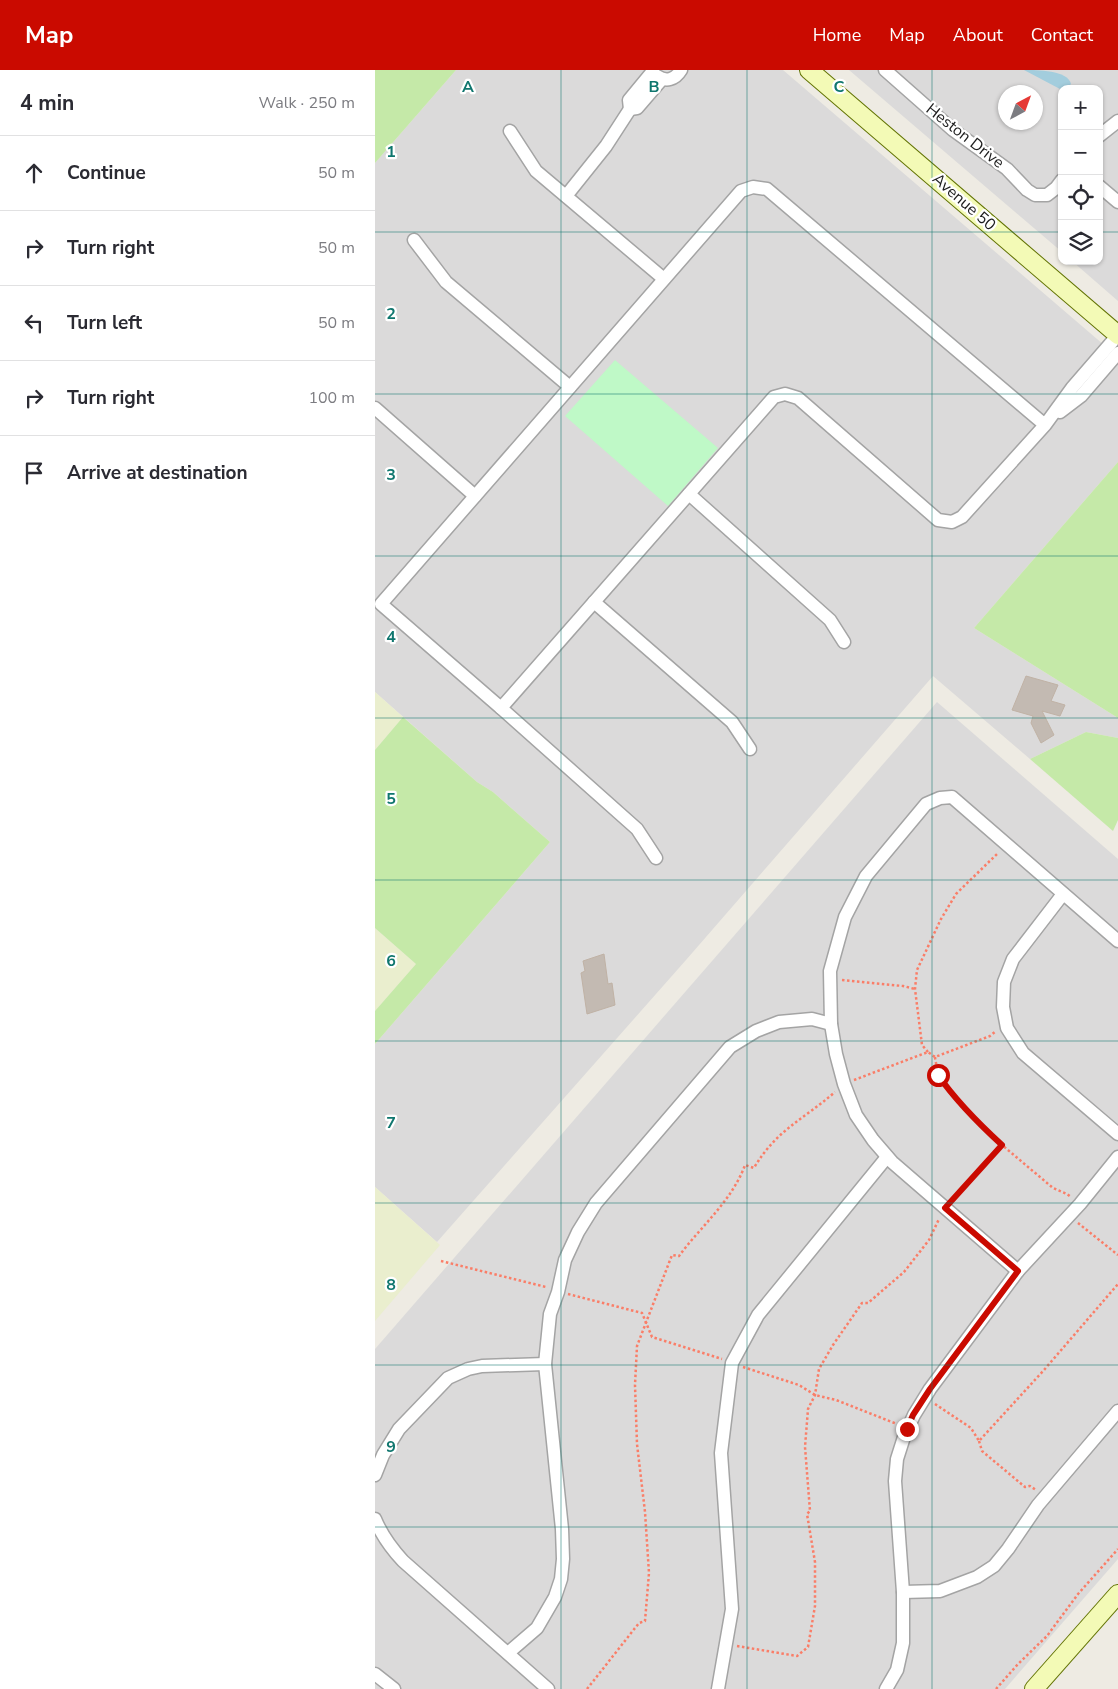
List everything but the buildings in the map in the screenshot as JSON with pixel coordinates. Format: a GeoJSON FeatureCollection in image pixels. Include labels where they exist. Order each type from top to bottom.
{"type":"FeatureCollection","features":[{"type":"Feature","properties":{"kind":"main road","name":"Avenue 50"},"geometry":{"type":"LineString","coordinates":[[809,70],[1118,335]]}},
{"type":"Feature","properties":{"kind":"main road"},"geometry":{"type":"LineString","coordinates":[[1034,1689],[1118,1594]]}},
{"type":"Feature","properties":{"kind":"street"},"geometry":{"type":"LineString","coordinates":[[566,196],[606,146],[630,109],[629,100],[656,73],[672,79],[681,70]]}},
{"type":"Feature","properties":{"kind":"street","name":"Heston Drive"},"geometry":{"type":"LineString","coordinates":[[885,70],[953,130],[1003,165],[1027,190],[1035,194],[1047,195],[1058,185]]}},
{"type":"Feature","properties":{"kind":"street"},"geometry":{"type":"LineString","coordinates":[[1103,133],[1118,121]]}},
{"type":"Feature","properties":{"kind":"street"},"geometry":{"type":"LineString","coordinates":[[510,131],[536,171],[664,279]]}},
{"type":"Feature","properties":{"kind":"street"},"geometry":{"type":"LineString","coordinates":[[656,858],[637,829],[378,601],[475,496],[741,192],[753,186],[767,189],[1045,425]]}},
{"type":"Feature","properties":{"kind":"street"},"geometry":{"type":"LineString","coordinates":[[1103,189],[1118,202]]}},
{"type":"Feature","properties":{"kind":"street"},"geometry":{"type":"LineString","coordinates":[[414,240],[446,282],[570,387]]}},
{"type":"Feature","properties":{"kind":"street"},"geometry":{"type":"LineString","coordinates":[[501,708],[774,396],[785,394],[797,398],[938,520],[952,522],[962,517],[1045,425],[1072,388],[1118,335]]}},
{"type":"Feature","properties":{"kind":"street"},"geometry":{"type":"LineString","coordinates":[[1045,425],[1081,396],[1118,353]]}},
{"type":"Feature","properties":{"kind":"street"},"geometry":{"type":"LineString","coordinates":[[375,408],[475,496]]}},
{"type":"Feature","properties":{"kind":"street"},"geometry":{"type":"LineString","coordinates":[[689,494],[830,620],[844,642]]}},
{"type":"Feature","properties":{"kind":"street"},"geometry":{"type":"LineString","coordinates":[[594,602],[732,722],[750,749]]}},
{"type":"Feature","properties":{"kind":"street"},"geometry":{"type":"LineString","coordinates":[[1018,1271],[887,1156],[873,1140],[856,1115],[844,1084],[831,1024],[830,971],[845,917],[865,876],[926,804],[940,798],[952,797],[1118,941]]}},
{"type":"Feature","properties":{"kind":"street"},"geometry":{"type":"LineString","coordinates":[[1063,894],[1013,959],[1004,982],[1003,1007],[1007,1028],[1023,1053],[1118,1134]]}},
{"type":"Feature","properties":{"kind":"street"},"geometry":{"type":"LineString","coordinates":[[508,1652],[537,1628],[555,1597],[561,1579],[563,1559],[562,1529],[545,1364],[550,1314],[568,1253],[578,1232],[596,1203],[730,1047],[756,1031],[779,1022],[812,1019],[831,1024]]}},
{"type":"Feature","properties":{"kind":"street"},"geometry":{"type":"LineString","coordinates":[[718,1689],[732,1609],[721,1453],[732,1363],[758,1314],[887,1156]]}},
{"type":"Feature","properties":{"kind":"street"},"geometry":{"type":"LineString","coordinates":[[886,1689],[897,1670],[903,1642],[903,1592],[895,1481],[897,1459],[913,1415],[1018,1271],[1080,1204],[1118,1157]]}},
{"type":"Feature","properties":{"kind":"street"},"geometry":{"type":"LineString","coordinates":[[375,1475],[383,1455],[399,1429],[448,1378],[468,1369],[483,1366],[545,1364]]}},
{"type":"Feature","properties":{"kind":"street"},"geometry":{"type":"LineString","coordinates":[[903,1592],[940,1591],[977,1577],[994,1566],[1046,1496],[1118,1411]]}},
{"type":"Feature","properties":{"kind":"street"},"geometry":{"type":"LineString","coordinates":[[375,1520],[380,1532],[403,1560],[548,1689]]}},
{"type":"Feature","properties":{"kind":"street"},"geometry":{"type":"LineString","coordinates":[[375,1674],[395,1689]]}},
{"type":"Feature","properties":{"kind":"path"},"geometry":{"type":"LineString","coordinates":[[1005,844],[999,853],[957,894],[941,919],[917,970],[915,989],[922,1045],[935,1057],[938,1075],[952,1095],[978,1123],[1053,1188],[1067,1194],[1080,1204]]}},
{"type":"Feature","properties":{"kind":"path"},"geometry":{"type":"LineString","coordinates":[[830,979],[903,986],[915,989]]}},
{"type":"Feature","properties":{"kind":"path"},"geometry":{"type":"LineString","coordinates":[[935,1057],[990,1036],[999,1029],[1007,1028]]}},
{"type":"Feature","properties":{"kind":"path"},"geometry":{"type":"LineString","coordinates":[[587,1689],[639,1623],[645,1621],[649,1572],[645,1512],[637,1444],[635,1385],[637,1346],[639,1335],[646,1322],[672,1255],[679,1256],[717,1212],[741,1176],[745,1165],[754,1168],[764,1151],[785,1129],[844,1084],[928,1052]]}},
{"type":"Feature","properties":{"kind":"path"},"geometry":{"type":"LineString","coordinates":[[727,1643],[797,1656],[808,1647],[815,1606],[816,1583],[815,1562],[807,1514],[810,1511],[805,1447],[808,1409],[815,1395],[819,1369],[862,1303],[868,1303],[904,1272],[929,1240],[945,1208],[1002,1145]]}},
{"type":"Feature","properties":{"kind":"path"},"geometry":{"type":"LineString","coordinates":[[1069,1216],[1118,1255]]}},
{"type":"Feature","properties":{"kind":"path"},"geometry":{"type":"LineString","coordinates":[[441,1261],[642,1313],[653,1337],[799,1385],[815,1395],[836,1400],[907,1429]]}},
{"type":"Feature","properties":{"kind":"path"},"geometry":{"type":"LineString","coordinates":[[979,1441],[1044,1370],[1118,1284]]}},
{"type":"Feature","properties":{"kind":"path"},"geometry":{"type":"LineString","coordinates":[[925,1398],[971,1428],[979,1441],[982,1451],[1025,1486],[1030,1486],[1046,1496]]}},
{"type":"Feature","properties":{"kind":"path"},"geometry":{"type":"LineString","coordinates":[[996,1689],[1047,1636],[1070,1604],[1118,1549]]}},
{"type":"Feature","properties":{"kind":"shaded area"},"geometry":{"type":"Polygon","coordinates":[[[456,70],[783,70],[1118,357],[1118,462],[974,628],[1118,718],[1118,738],[1086,732],[1030,759],[933,676],[437,1242],[375,1187],[375,1044],[550,842],[493,792],[477,782],[375,692],[375,163],[456,70]]]}},
{"type":"Feature","properties":{"kind":"shaded area"},"geometry":{"type":"Polygon","coordinates":[[[849,70],[1118,70],[1118,301],[1077,265],[1103,265],[1103,85],[1058,85],[1058,249],[849,70]]]}},
{"type":"Feature","properties":{"kind":"shaded area"},"geometry":{"type":"Polygon","coordinates":[[[937,702],[1118,859],[1118,1559],[1005,1689],[375,1689],[375,1349],[937,702]]]}},
{"type":"Feature","properties":{"kind":"green space"},"geometry":{"type":"Polygon","coordinates":[[[375,70],[456,70],[375,163],[375,70]]]}},
{"type":"Feature","properties":{"kind":"green space"},"geometry":{"type":"Polygon","coordinates":[[[615,360],[718,448],[668,506],[565,416],[615,360]]]}},
{"type":"Feature","properties":{"kind":"green space"},"geometry":{"type":"Polygon","coordinates":[[[1118,462],[1118,718],[974,628],[1118,462]]]}},
{"type":"Feature","properties":{"kind":"green space"},"geometry":{"type":"Polygon","coordinates":[[[375,692],[403,717],[375,750],[375,692]]]}},
{"type":"Feature","properties":{"kind":"green space"},"geometry":{"type":"Polygon","coordinates":[[[403,717],[477,782],[493,792],[550,842],[375,1044],[375,1011],[416,964],[375,928],[375,750],[403,717]]]}},
{"type":"Feature","properties":{"kind":"green space"},"geometry":{"type":"Polygon","coordinates":[[[1086,732],[1118,738],[1118,820],[1113,831],[1030,759],[1086,732]]]}},
{"type":"Feature","properties":{"kind":"green space"},"geometry":{"type":"Polygon","coordinates":[[[375,928],[416,964],[375,1011],[375,928]]]}},
{"type":"Feature","properties":{"kind":"green space"},"geometry":{"type":"Polygon","coordinates":[[[375,1187],[440,1245],[375,1321],[375,1187]]]}},
{"type":"Feature","properties":{"kind":"water"},"geometry":{"type":"Polygon","coordinates":[[[1024,70],[1058,73],[1069,79],[1070,85],[1058,85],[1058,88],[1024,70]]]}},
{"type":"Feature","properties":{"kind":"route"},"geometry":{"type":"LineString","coordinates":[[907,1429],[913,1415],[930,1389],[1018,1271],[945,1208],[1002,1145],[952,1095],[938,1075]]}}]}
